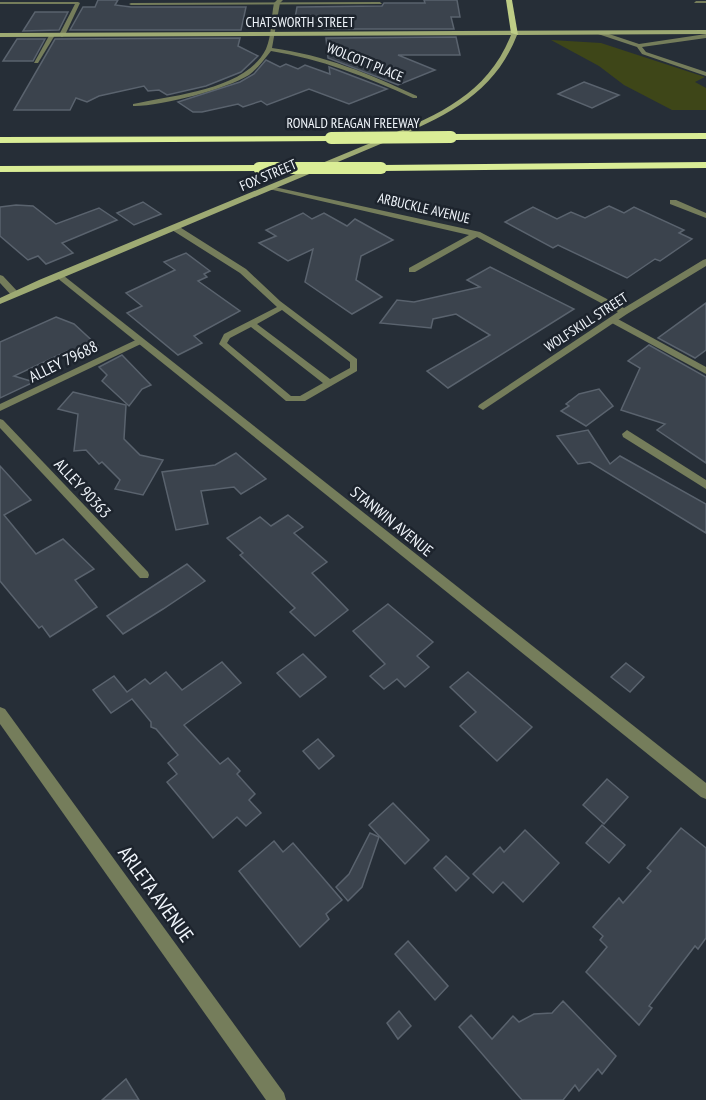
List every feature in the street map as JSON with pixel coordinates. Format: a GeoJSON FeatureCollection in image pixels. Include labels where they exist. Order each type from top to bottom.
{"type":"FeatureCollection","features":[{"type":"Feature","properties":{"kind":"highway","name":"RONALD REAGAN FREEWAY"},"geometry":{"type":"LineString","coordinates":[[0,140],[706,136]]}},
{"type":"Feature","properties":{"kind":"highway"},"geometry":{"type":"LineString","coordinates":[[0,169],[706,165]]}},
{"type":"Feature","properties":{"kind":"main road"},"geometry":{"type":"LineString","coordinates":[[509,0],[514,33]]}},
{"type":"Feature","properties":{"kind":"main road","name":"FOX STREET"},"geometry":{"type":"LineString","coordinates":[[0,301],[273,188],[429,120],[471,95],[490,78],[506,55],[514,33]]}},
{"type":"Feature","properties":{"kind":"main road","name":"CHATSWORTH STREET"},"geometry":{"type":"LineString","coordinates":[[0,35],[706,34]]}},
{"type":"Feature","properties":{"kind":"street"},"geometry":{"type":"LineString","coordinates":[[135,105],[200,91],[235,79],[259,63],[269,49],[278,2]]}},
{"type":"Feature","properties":{"kind":"street","name":"WOLCOTT PLACE"},"geometry":{"type":"LineString","coordinates":[[269,49],[311,55],[335,62],[415,97]]}},
{"type":"Feature","properties":{"kind":"street","name":"ARBUCKLE AVENUE"},"geometry":{"type":"LineString","coordinates":[[273,188],[477,234],[624,312]]}},
{"type":"Feature","properties":{"kind":"street"},"geometry":{"type":"LineString","coordinates":[[673,202],[706,216]]}},
{"type":"Feature","properties":{"kind":"street"},"geometry":{"type":"LineString","coordinates":[[412,270],[477,234]]}},
{"type":"Feature","properties":{"kind":"street","name":"WOLFSKILL STREET"},"geometry":{"type":"LineString","coordinates":[[483,407],[624,312],[706,262]]}},
{"type":"Feature","properties":{"kind":"street","name":"STANWIN AVENUE"},"geometry":{"type":"LineString","coordinates":[[59,275],[706,792]]}},
{"type":"Feature","properties":{"kind":"street"},"geometry":{"type":"LineString","coordinates":[[0,278],[15,294]]}},
{"type":"Feature","properties":{"kind":"street"},"geometry":{"type":"LineString","coordinates":[[627,434],[706,485]]}},
{"type":"Feature","properties":{"kind":"street","name":"ARLETA AVENUE"},"geometry":{"type":"LineString","coordinates":[[0,713],[278,1100]]}},
{"type":"Feature","properties":{"kind":"lane"},"geometry":{"type":"LineString","coordinates":[[696,2],[706,2]]}},
{"type":"Feature","properties":{"kind":"lane"},"geometry":{"type":"LineString","coordinates":[[0,3],[78,3],[62,35]]}},
{"type":"Feature","properties":{"kind":"lane"},"geometry":{"type":"LineString","coordinates":[[131,4],[380,3]]}},
{"type":"Feature","properties":{"kind":"lane","name":"CHATSWORTH STREET"},"geometry":{"type":"LineString","coordinates":[[600,33],[639,46],[706,34]]}},
{"type":"Feature","properties":{"kind":"lane"},"geometry":{"type":"LineString","coordinates":[[36,62],[52,35]]}},
{"type":"Feature","properties":{"kind":"lane"},"geometry":{"type":"LineString","coordinates":[[639,46],[644,53],[706,74]]}},
{"type":"Feature","properties":{"kind":"lane"},"geometry":{"type":"LineString","coordinates":[[175,228],[243,271],[282,307],[354,361],[354,369],[302,399],[289,399],[223,344],[227,336],[282,307]]}},
{"type":"Feature","properties":{"kind":"lane"},"geometry":{"type":"LineString","coordinates":[[613,320],[706,371]]}},
{"type":"Feature","properties":{"kind":"lane"},"geometry":{"type":"LineString","coordinates":[[251,323],[329,383]]}},
{"type":"Feature","properties":{"kind":"lane","name":"ALLEY 79688"},"geometry":{"type":"LineString","coordinates":[[0,408],[140,341]]}},
{"type":"Feature","properties":{"kind":"lane","name":"ALLEY 90363"},"geometry":{"type":"LineString","coordinates":[[0,422],[144,575]]}},
{"type":"Feature","properties":{"kind":"green space"},"geometry":{"type":"Polygon","coordinates":[[[551,40],[601,43],[705,77],[695,82],[706,88],[706,110],[672,110],[624,85],[599,66],[551,40]]]}},
{"type":"Feature","properties":{"kind":"building"},"geometry":{"type":"Polygon","coordinates":[[[98,0],[118,0],[115,5],[131,7],[246,7],[241,30],[70,30],[83,7],[95,7],[98,0]]]}},
{"type":"Feature","properties":{"kind":"building"},"geometry":{"type":"Polygon","coordinates":[[[424,0],[457,0],[460,17],[451,17],[454,29],[325,29],[325,23],[310,21],[310,18],[295,18],[297,7],[382,6],[384,3],[425,3],[424,0]]]}},
{"type":"Feature","properties":{"kind":"building"},"geometry":{"type":"Polygon","coordinates":[[[35,12],[68,12],[59,30],[23,31],[35,12]]]}},
{"type":"Feature","properties":{"kind":"building"},"geometry":{"type":"Polygon","coordinates":[[[456,37],[460,55],[398,55],[435,70],[398,85],[328,58],[326,38],[456,37]]]}},
{"type":"Feature","properties":{"kind":"building"},"geometry":{"type":"Polygon","coordinates":[[[240,38],[238,46],[258,56],[241,72],[206,86],[167,95],[159,90],[148,91],[144,86],[99,96],[87,102],[76,98],[70,110],[14,110],[55,39],[240,38]]]}},
{"type":"Feature","properties":{"kind":"building"},"geometry":{"type":"Polygon","coordinates":[[[17,39],[45,39],[33,61],[3,61],[17,39]]]}},
{"type":"Feature","properties":{"kind":"building"},"geometry":{"type":"Polygon","coordinates":[[[266,60],[280,67],[286,64],[298,69],[305,65],[330,74],[329,67],[387,89],[349,104],[309,89],[267,105],[261,101],[243,107],[238,104],[202,112],[193,112],[178,102],[240,82],[254,74],[266,60]]]}},
{"type":"Feature","properties":{"kind":"building"},"geometry":{"type":"Polygon","coordinates":[[[584,82],[619,95],[592,108],[558,94],[584,82]]]}},
{"type":"Feature","properties":{"kind":"building"},"geometry":{"type":"Polygon","coordinates":[[[143,202],[161,214],[134,225],[117,213],[143,202]]]}},
{"type":"Feature","properties":{"kind":"building"},"geometry":{"type":"Polygon","coordinates":[[[33,206],[56,224],[99,208],[117,220],[62,243],[73,253],[46,264],[38,256],[28,260],[0,236],[0,207],[33,206]]]}},
{"type":"Feature","properties":{"kind":"building"},"geometry":{"type":"Polygon","coordinates":[[[609,206],[624,213],[634,207],[684,230],[679,233],[692,239],[660,261],[655,259],[627,278],[558,245],[553,248],[505,222],[533,207],[557,219],[571,212],[585,218],[609,206]]]}},
{"type":"Feature","properties":{"kind":"building"},"geometry":{"type":"Polygon","coordinates":[[[303,213],[312,219],[324,213],[347,226],[355,219],[393,240],[361,256],[356,280],[382,297],[352,314],[305,282],[313,249],[288,261],[259,243],[276,236],[266,230],[303,213]]]}},
{"type":"Feature","properties":{"kind":"building"},"geometry":{"type":"Polygon","coordinates":[[[186,253],[210,271],[204,274],[207,277],[198,281],[240,311],[194,336],[202,343],[178,355],[127,313],[142,306],[126,293],[175,270],[164,262],[186,253]]]}},
{"type":"Feature","properties":{"kind":"building"},"geometry":{"type":"Polygon","coordinates":[[[490,267],[574,309],[448,388],[427,371],[490,335],[456,314],[433,319],[431,328],[380,323],[397,300],[414,302],[480,287],[467,280],[490,267]]]}},
{"type":"Feature","properties":{"kind":"building"},"geometry":{"type":"Polygon","coordinates":[[[706,303],[706,350],[695,358],[658,338],[706,303]]]}},
{"type":"Feature","properties":{"kind":"building"},"geometry":{"type":"Polygon","coordinates":[[[56,317],[74,324],[98,346],[76,357],[67,351],[14,376],[34,382],[0,398],[0,342],[56,317]]]}},
{"type":"Feature","properties":{"kind":"building"},"geometry":{"type":"Polygon","coordinates":[[[649,345],[706,377],[706,463],[657,430],[665,424],[621,410],[640,368],[628,361],[649,345]]]}},
{"type":"Feature","properties":{"kind":"building"},"geometry":{"type":"Polygon","coordinates":[[[122,355],[151,385],[142,389],[129,406],[102,381],[107,375],[99,367],[122,355]]]}},
{"type":"Feature","properties":{"kind":"building"},"geometry":{"type":"Polygon","coordinates":[[[599,389],[613,406],[586,426],[561,411],[569,406],[566,404],[579,394],[599,389]]]}},
{"type":"Feature","properties":{"kind":"building"},"geometry":{"type":"Polygon","coordinates":[[[73,392],[126,405],[124,439],[140,455],[163,460],[143,495],[115,489],[120,480],[102,462],[99,464],[86,450],[74,451],[78,414],[58,409],[73,392]]]}},
{"type":"Feature","properties":{"kind":"building"},"geometry":{"type":"Polygon","coordinates":[[[588,430],[610,464],[620,456],[706,504],[706,533],[590,462],[578,464],[557,436],[588,430]]]}},
{"type":"Feature","properties":{"kind":"building"},"geometry":{"type":"Polygon","coordinates":[[[236,453],[266,479],[241,494],[234,487],[201,491],[208,524],[176,530],[162,472],[215,465],[236,453]]]}},
{"type":"Feature","properties":{"kind":"building"},"geometry":{"type":"Polygon","coordinates":[[[0,466],[31,500],[4,515],[36,554],[63,539],[94,569],[75,580],[97,607],[50,637],[42,626],[39,628],[0,581],[0,466]]]}},
{"type":"Feature","properties":{"kind":"building"},"geometry":{"type":"Polygon","coordinates":[[[288,515],[303,527],[294,533],[327,562],[312,573],[348,610],[315,636],[290,612],[295,608],[240,555],[243,553],[227,538],[260,517],[271,526],[288,515]]]}},
{"type":"Feature","properties":{"kind":"building"},"geometry":{"type":"Polygon","coordinates":[[[187,564],[205,581],[123,634],[107,616],[187,564]]]}},
{"type":"Feature","properties":{"kind":"building"},"geometry":{"type":"Polygon","coordinates":[[[388,604],[433,642],[417,656],[429,667],[405,687],[397,679],[384,689],[370,676],[385,664],[353,631],[388,604]]]}},
{"type":"Feature","properties":{"kind":"building"},"geometry":{"type":"Polygon","coordinates":[[[303,654],[326,677],[300,697],[277,673],[303,654]]]}},
{"type":"Feature","properties":{"kind":"building"},"geometry":{"type":"Polygon","coordinates":[[[222,662],[241,683],[184,725],[220,764],[228,758],[240,771],[237,774],[255,794],[249,800],[261,813],[246,826],[237,817],[213,838],[167,782],[177,774],[168,763],[178,755],[156,729],[151,727],[151,722],[132,699],[111,713],[93,690],[114,676],[127,692],[145,679],[150,684],[166,672],[182,690],[222,662]]]}},
{"type":"Feature","properties":{"kind":"building"},"geometry":{"type":"Polygon","coordinates":[[[626,663],[644,677],[630,692],[611,677],[626,663]]]}},
{"type":"Feature","properties":{"kind":"building"},"geometry":{"type":"Polygon","coordinates":[[[468,672],[532,727],[497,761],[460,726],[476,712],[450,687],[468,672]]]}},
{"type":"Feature","properties":{"kind":"building"},"geometry":{"type":"Polygon","coordinates":[[[318,739],[334,756],[319,769],[303,751],[318,739]]]}},
{"type":"Feature","properties":{"kind":"building"},"geometry":{"type":"Polygon","coordinates":[[[607,779],[628,797],[604,824],[583,805],[607,779]]]}},
{"type":"Feature","properties":{"kind":"building"},"geometry":{"type":"Polygon","coordinates":[[[393,803],[429,840],[405,864],[369,825],[393,803]]]}},
{"type":"Feature","properties":{"kind":"building"},"geometry":{"type":"Polygon","coordinates":[[[602,825],[625,845],[609,863],[586,843],[602,825]]]}},
{"type":"Feature","properties":{"kind":"building"},"geometry":{"type":"Polygon","coordinates":[[[681,828],[706,848],[706,938],[698,949],[695,946],[649,1006],[652,1008],[639,1025],[586,972],[607,947],[600,940],[603,936],[593,927],[619,898],[623,903],[651,871],[647,868],[681,828]]]}},
{"type":"Feature","properties":{"kind":"building"},"geometry":{"type":"Polygon","coordinates":[[[525,830],[559,863],[523,902],[503,882],[493,893],[473,874],[500,847],[504,852],[525,830]]]}},
{"type":"Feature","properties":{"kind":"building"},"geometry":{"type":"Polygon","coordinates":[[[370,833],[379,837],[362,887],[348,901],[336,887],[349,874],[370,833]]]}},
{"type":"Feature","properties":{"kind":"building"},"geometry":{"type":"Polygon","coordinates":[[[274,841],[283,852],[293,843],[342,900],[326,914],[329,919],[300,947],[239,871],[274,841]]]}},
{"type":"Feature","properties":{"kind":"building"},"geometry":{"type":"Polygon","coordinates":[[[446,856],[469,878],[456,891],[434,868],[446,856]]]}},
{"type":"Feature","properties":{"kind":"building"},"geometry":{"type":"Polygon","coordinates":[[[408,941],[448,986],[435,1000],[395,954],[408,941]]]}},
{"type":"Feature","properties":{"kind":"building"},"geometry":{"type":"Polygon","coordinates":[[[563,1001],[616,1056],[602,1074],[598,1069],[579,1091],[575,1085],[563,1100],[522,1100],[459,1027],[471,1015],[492,1039],[513,1016],[519,1022],[534,1014],[552,1013],[563,1001]]]}},
{"type":"Feature","properties":{"kind":"building"},"geometry":{"type":"Polygon","coordinates":[[[399,1011],[411,1026],[398,1039],[387,1023],[399,1011]]]}},
{"type":"Feature","properties":{"kind":"building"},"geometry":{"type":"Polygon","coordinates":[[[126,1079],[139,1100],[102,1100],[126,1079]]]}}]}
